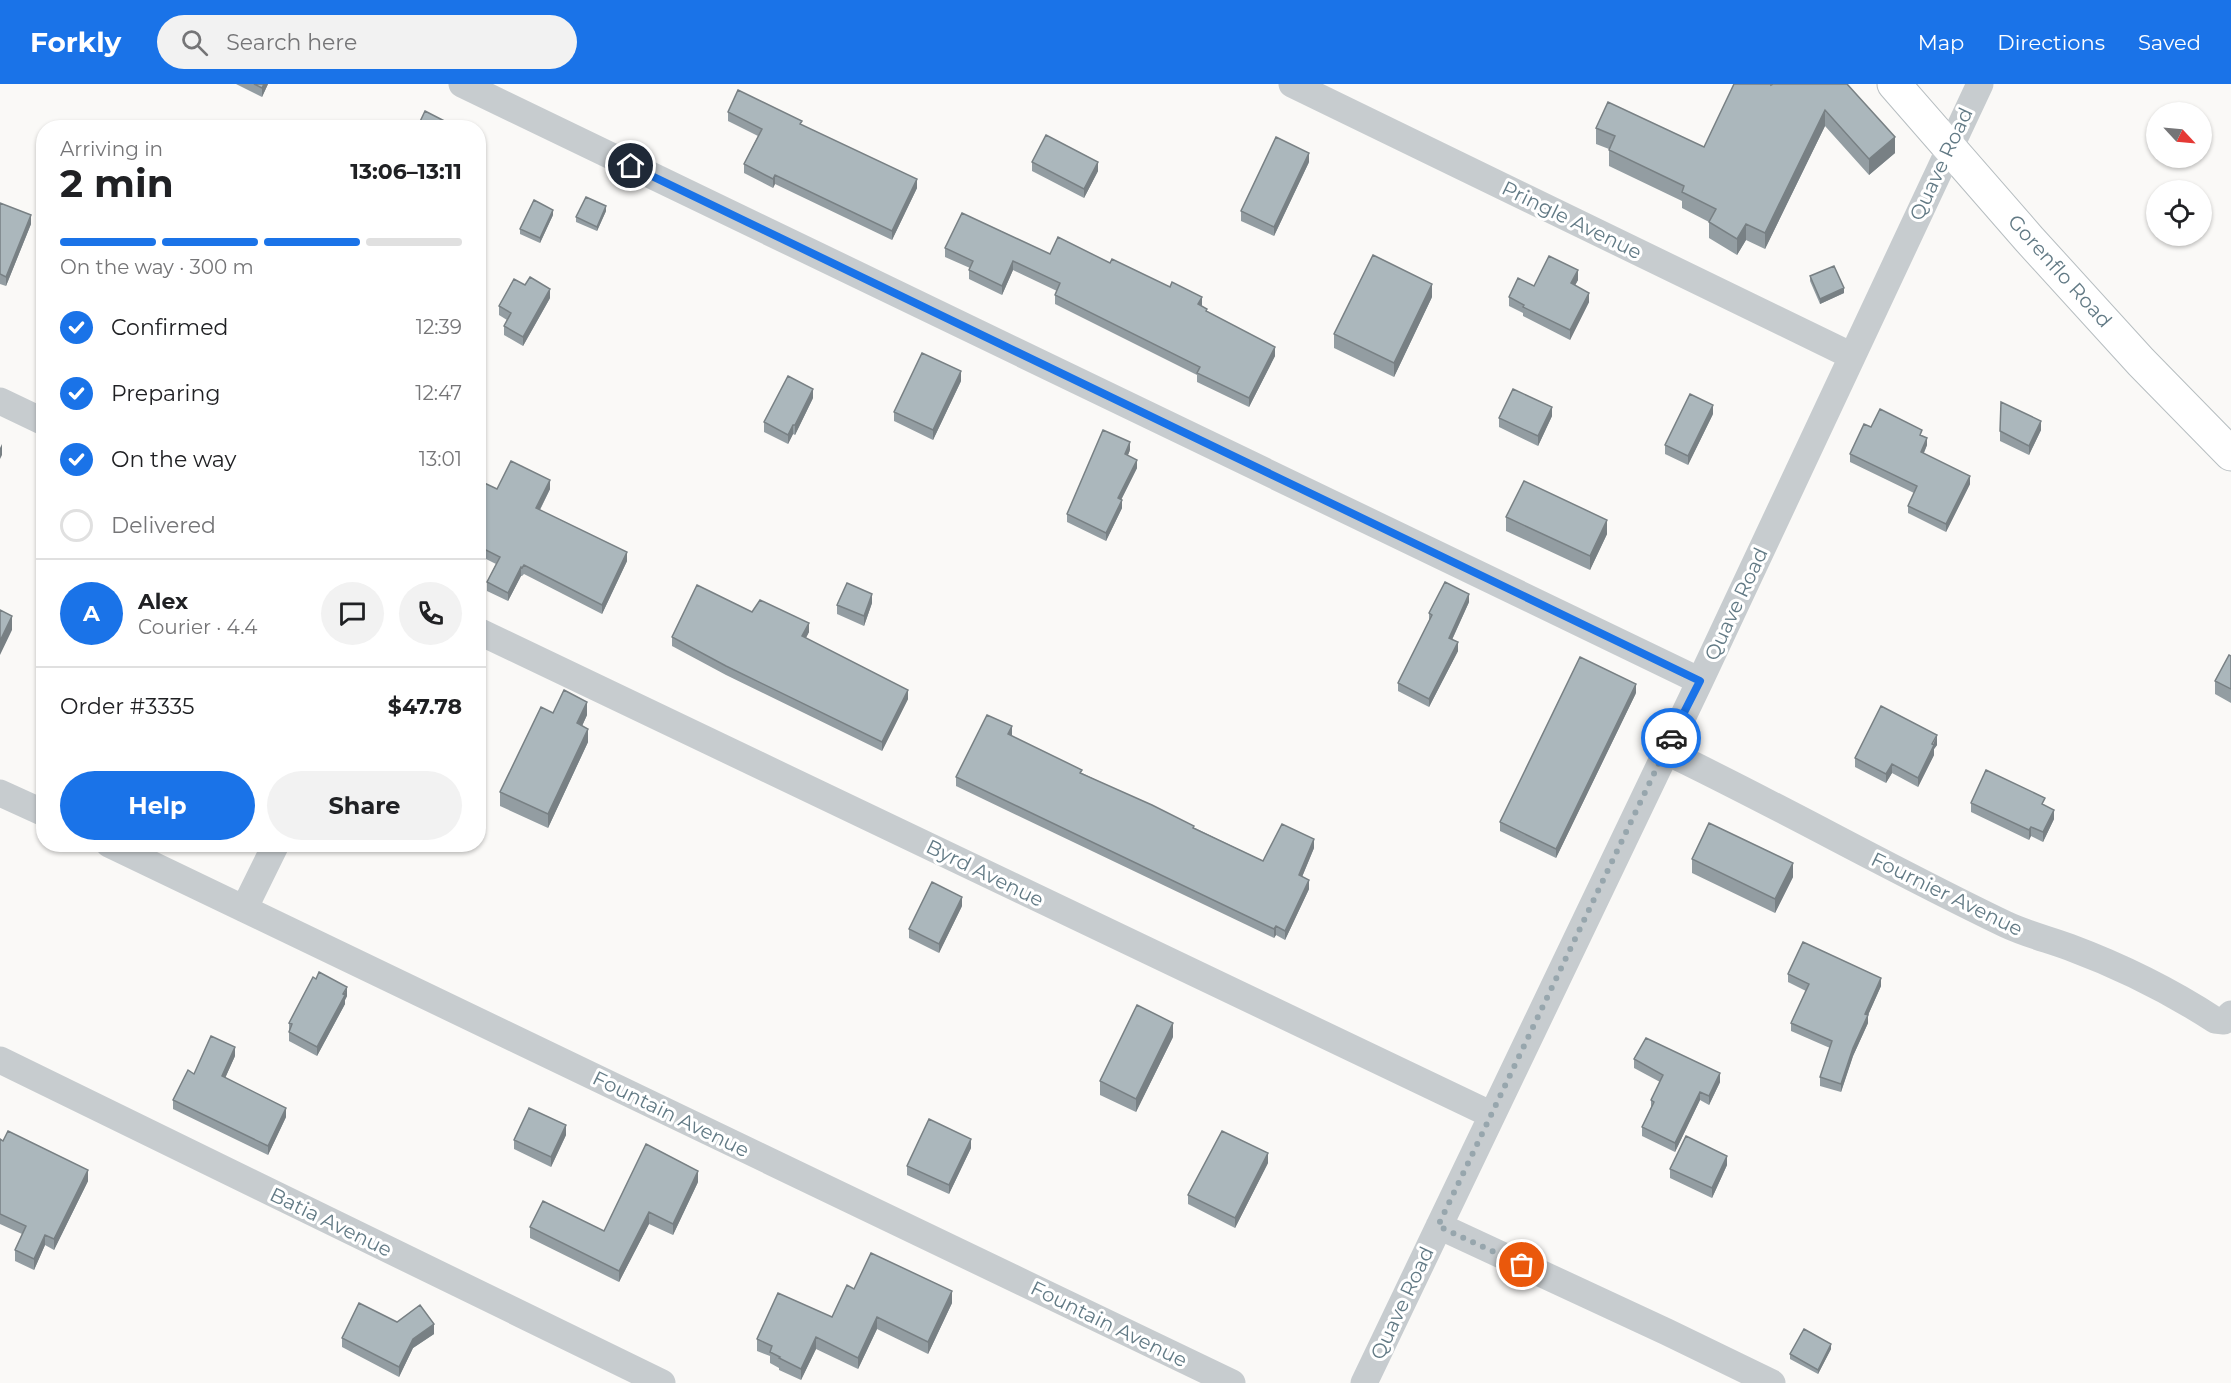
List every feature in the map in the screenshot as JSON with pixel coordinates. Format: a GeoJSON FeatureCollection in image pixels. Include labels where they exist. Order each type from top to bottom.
{"type":"FeatureCollection","features":[{"type":"Feature","properties":{"kind":"main road","name":"Gorenflo Road"},"geometry":{"type":"LineString","coordinates":[[1894,84],[2029,239],[2141,362],[2231,454]]}},
{"type":"Feature","properties":{"kind":"street"},"geometry":{"type":"LineString","coordinates":[[462,84],[1700,681]]}},
{"type":"Feature","properties":{"kind":"street","name":"Pringle Avenue"},"geometry":{"type":"LineString","coordinates":[[1292,84],[1851,356]]}},
{"type":"Feature","properties":{"kind":"street","name":"Quave Road"},"geometry":{"type":"LineString","coordinates":[[1364,1383],[1700,681],[1980,84]]}},
{"type":"Feature","properties":{"kind":"street"},"geometry":{"type":"LineString","coordinates":[[0,401],[36,418]]}},
{"type":"Feature","properties":{"kind":"street","name":"Byrd Avenue"},"geometry":{"type":"LineString","coordinates":[[486,635],[1492,1115]]}},
{"type":"Feature","properties":{"kind":"street","name":"Fournier Avenue"},"geometry":{"type":"LineString","coordinates":[[1665,751],[1819,827],[1913,880],[2026,934],[2067,946],[2105,961],[2148,981],[2215,1020],[2224,1021],[2231,1014]]}},
{"type":"Feature","properties":{"kind":"street"},"geometry":{"type":"LineString","coordinates":[[0,793],[36,809]]}},
{"type":"Feature","properties":{"kind":"street","name":"Fountain Avenue"},"geometry":{"type":"LineString","coordinates":[[126,852],[1232,1383]]}},
{"type":"Feature","properties":{"kind":"street"},"geometry":{"type":"LineString","coordinates":[[244,909],[272,852]]}},
{"type":"Feature","properties":{"kind":"street","name":"Batia Avenue"},"geometry":{"type":"LineString","coordinates":[[0,1060],[662,1383]]}},
{"type":"Feature","properties":{"kind":"street"},"geometry":{"type":"LineString","coordinates":[[1438,1226],[1772,1383]]}},
{"type":"Feature","properties":{"kind":"building"},"geometry":{"type":"Polygon","coordinates":[[[1734,84],[1847,84],[1895,137],[1869,159],[1825,110],[1765,233],[1746,224],[1737,239],[1709,222],[1716,209],[1682,192],[1684,186],[1609,150],[1615,136],[1596,128],[1608,102],[1704,147],[1734,84]]]}},
{"type":"Feature","properties":{"kind":"building"},"geometry":{"type":"Polygon","coordinates":[[[738,90],[802,121],[800,124],[917,179],[892,231],[775,175],[773,179],[744,164],[762,129],[728,112],[738,90]]]}},
{"type":"Feature","properties":{"kind":"building"},"geometry":{"type":"Polygon","coordinates":[[[425,111],[442,120],[421,120],[425,111]]]}},
{"type":"Feature","properties":{"kind":"building"},"geometry":{"type":"Polygon","coordinates":[[[1046,135],[1098,162],[1084,189],[1032,162],[1046,135]]]}},
{"type":"Feature","properties":{"kind":"building"},"geometry":{"type":"Polygon","coordinates":[[[1276,137],[1309,153],[1274,227],[1241,211],[1276,137]]]}},
{"type":"Feature","properties":{"kind":"building"},"geometry":{"type":"Polygon","coordinates":[[[586,197],[606,206],[597,227],[576,217],[586,197]]]}},
{"type":"Feature","properties":{"kind":"building"},"geometry":{"type":"Polygon","coordinates":[[[534,200],[553,210],[540,238],[520,229],[534,200]]]}},
{"type":"Feature","properties":{"kind":"building"},"geometry":{"type":"Polygon","coordinates":[[[0,203],[31,215],[6,277],[0,274],[0,203]]]}},
{"type":"Feature","properties":{"kind":"building"},"geometry":{"type":"Polygon","coordinates":[[[962,213],[1050,254],[1058,237],[1110,263],[1112,259],[1170,287],[1172,282],[1202,297],[1198,304],[1207,309],[1206,311],[1275,347],[1249,398],[1197,373],[1200,367],[1055,295],[1060,283],[1013,261],[1002,286],[969,270],[973,261],[945,248],[962,213]]]}},
{"type":"Feature","properties":{"kind":"building"},"geometry":{"type":"Polygon","coordinates":[[[1373,255],[1432,284],[1394,363],[1334,334],[1373,255]]]}},
{"type":"Feature","properties":{"kind":"building"},"geometry":{"type":"Polygon","coordinates":[[[1549,256],[1578,270],[1571,283],[1589,293],[1570,330],[1523,307],[1524,305],[1509,297],[1518,278],[1534,286],[1549,256]]]}},
{"type":"Feature","properties":{"kind":"building"},"geometry":{"type":"Polygon","coordinates":[[[1834,266],[1844,288],[1820,299],[1810,276],[1834,266]]]}},
{"type":"Feature","properties":{"kind":"building"},"geometry":{"type":"Polygon","coordinates":[[[530,277],[550,289],[523,337],[504,326],[511,313],[499,306],[514,279],[525,285],[530,277]]]}},
{"type":"Feature","properties":{"kind":"building"},"geometry":{"type":"Polygon","coordinates":[[[922,353],[961,371],[933,430],[894,412],[922,353]]]}},
{"type":"Feature","properties":{"kind":"building"},"geometry":{"type":"Polygon","coordinates":[[[788,376],[813,389],[788,435],[764,422],[788,376]]]}},
{"type":"Feature","properties":{"kind":"building"},"geometry":{"type":"Polygon","coordinates":[[[1513,389],[1552,407],[1538,436],[1499,418],[1513,389]]]}},
{"type":"Feature","properties":{"kind":"building"},"geometry":{"type":"Polygon","coordinates":[[[1690,394],[1713,405],[1688,456],[1665,445],[1690,394]]]}},
{"type":"Feature","properties":{"kind":"building"},"geometry":{"type":"Polygon","coordinates":[[[2001,402],[2041,421],[2029,446],[2000,431],[2001,402]]]}},
{"type":"Feature","properties":{"kind":"building"},"geometry":{"type":"Polygon","coordinates":[[[1880,409],[1922,430],[1920,435],[1927,438],[1921,452],[1970,476],[1946,524],[1908,506],[1917,486],[1850,454],[1864,424],[1871,427],[1880,409]]]}},
{"type":"Feature","properties":{"kind":"building"},"geometry":{"type":"Polygon","coordinates":[[[1103,430],[1130,442],[1125,454],[1137,460],[1118,498],[1122,500],[1106,533],[1067,514],[1103,430]]]}},
{"type":"Feature","properties":{"kind":"building"},"geometry":{"type":"Polygon","coordinates":[[[511,461],[550,480],[536,508],[627,552],[602,605],[524,565],[508,593],[487,582],[500,557],[486,550],[486,484],[497,489],[511,461]]]}},
{"type":"Feature","properties":{"kind":"building"},"geometry":{"type":"Polygon","coordinates":[[[1524,481],[1607,520],[1590,556],[1506,517],[1524,481]]]}},
{"type":"Feature","properties":{"kind":"building"},"geometry":{"type":"Polygon","coordinates":[[[1445,582],[1469,594],[1449,638],[1458,642],[1429,699],[1398,683],[1432,615],[1429,613],[1445,582]]]}},
{"type":"Feature","properties":{"kind":"building"},"geometry":{"type":"Polygon","coordinates":[[[847,583],[872,594],[864,616],[837,605],[847,583]]]}},
{"type":"Feature","properties":{"kind":"building"},"geometry":{"type":"Polygon","coordinates":[[[697,585],[752,612],[760,600],[809,623],[802,636],[908,690],[882,742],[672,637],[697,585]]]}},
{"type":"Feature","properties":{"kind":"building"},"geometry":{"type":"Polygon","coordinates":[[[0,610],[12,616],[0,641],[0,610]]]}},
{"type":"Feature","properties":{"kind":"building"},"geometry":{"type":"Polygon","coordinates":[[[2229,655],[2231,656],[2231,689],[2215,681],[2229,655]]]}},
{"type":"Feature","properties":{"kind":"building"},"geometry":{"type":"Polygon","coordinates":[[[1580,657],[1636,684],[1556,849],[1500,822],[1580,657]]]}},
{"type":"Feature","properties":{"kind":"building"},"geometry":{"type":"Polygon","coordinates":[[[564,690],[587,702],[577,723],[588,729],[548,814],[500,792],[541,707],[553,713],[564,690]]]}},
{"type":"Feature","properties":{"kind":"building"},"geometry":{"type":"Polygon","coordinates":[[[1881,706],[1937,735],[1918,778],[1892,764],[1886,774],[1855,758],[1881,706]]]}},
{"type":"Feature","properties":{"kind":"building"},"geometry":{"type":"Polygon","coordinates":[[[987,715],[1012,726],[1008,734],[1082,770],[1080,773],[1152,805],[1194,826],[1193,828],[1263,861],[1282,824],[1314,839],[1299,875],[1309,880],[1285,931],[1276,926],[1274,929],[956,777],[987,715]]]}},
{"type":"Feature","properties":{"kind":"building"},"geometry":{"type":"Polygon","coordinates":[[[1986,770],[2045,798],[2042,804],[2054,810],[2043,832],[2031,827],[2029,830],[1971,803],[1986,770]]]}},
{"type":"Feature","properties":{"kind":"building"},"geometry":{"type":"Polygon","coordinates":[[[1709,823],[1793,863],[1775,899],[1692,859],[1709,823]]]}},
{"type":"Feature","properties":{"kind":"building"},"geometry":{"type":"Polygon","coordinates":[[[932,882],[962,897],[939,944],[909,929],[932,882]]]}},
{"type":"Feature","properties":{"kind":"building"},"geometry":{"type":"Polygon","coordinates":[[[1803,942],[1881,978],[1865,1014],[1868,1015],[1853,1048],[1841,1084],[1820,1077],[1832,1041],[1791,1023],[1809,984],[1788,974],[1803,942]]]}},
{"type":"Feature","properties":{"kind":"building"},"geometry":{"type":"Polygon","coordinates":[[[319,972],[347,987],[317,1047],[289,1032],[292,1024],[289,1023],[313,977],[316,979],[319,972]]]}},
{"type":"Feature","properties":{"kind":"building"},"geometry":{"type":"Polygon","coordinates":[[[1137,1005],[1173,1023],[1136,1099],[1100,1081],[1137,1005]]]}},
{"type":"Feature","properties":{"kind":"building"},"geometry":{"type":"Polygon","coordinates":[[[211,1036],[235,1047],[222,1076],[286,1108],[268,1146],[173,1100],[188,1070],[194,1074],[211,1036]]]}},
{"type":"Feature","properties":{"kind":"building"},"geometry":{"type":"Polygon","coordinates":[[[1646,1038],[1720,1073],[1709,1096],[1700,1092],[1675,1143],[1642,1127],[1663,1075],[1634,1059],[1646,1038]]]}},
{"type":"Feature","properties":{"kind":"building"},"geometry":{"type":"Polygon","coordinates":[[[529,1108],[566,1125],[551,1157],[514,1140],[529,1108]]]}},
{"type":"Feature","properties":{"kind":"building"},"geometry":{"type":"Polygon","coordinates":[[[929,1119],[971,1139],[949,1185],[907,1166],[929,1119]]]}},
{"type":"Feature","properties":{"kind":"building"},"geometry":{"type":"Polygon","coordinates":[[[8,1131],[88,1170],[54,1239],[45,1235],[34,1259],[15,1250],[26,1226],[0,1214],[0,1139],[3,1141],[8,1131]]]}},
{"type":"Feature","properties":{"kind":"building"},"geometry":{"type":"Polygon","coordinates":[[[1222,1131],[1268,1153],[1235,1218],[1188,1195],[1222,1131]]]}},
{"type":"Feature","properties":{"kind":"building"},"geometry":{"type":"Polygon","coordinates":[[[1686,1136],[1727,1156],[1712,1188],[1670,1169],[1686,1136]]]}},
{"type":"Feature","properties":{"kind":"building"},"geometry":{"type":"Polygon","coordinates":[[[646,1144],[698,1171],[673,1224],[649,1212],[619,1271],[530,1227],[543,1201],[604,1231],[646,1144]]]}},
{"type":"Feature","properties":{"kind":"building"},"geometry":{"type":"Polygon","coordinates":[[[871,1253],[952,1291],[928,1342],[877,1317],[858,1358],[816,1337],[801,1369],[770,1352],[772,1346],[757,1339],[778,1293],[832,1317],[847,1285],[854,1289],[871,1253]]]}},
{"type":"Feature","properties":{"kind":"building"},"geometry":{"type":"Polygon","coordinates":[[[359,1303],[397,1322],[420,1305],[434,1324],[413,1339],[399,1367],[342,1338],[359,1303]]]}},
{"type":"Feature","properties":{"kind":"building"},"geometry":{"type":"Polygon","coordinates":[[[1804,1329],[1831,1344],[1818,1370],[1790,1354],[1804,1329]]]}},
{"type":"Feature","properties":{"kind":"way so far"},"geometry":{"type":"LineString","coordinates":[[1522,1265],[1438,1226],[1671,738]]}},
{"type":"Feature","properties":{"kind":"route"},"geometry":{"type":"LineString","coordinates":[[631,166],[1700,681],[1671,738]]}}]}
